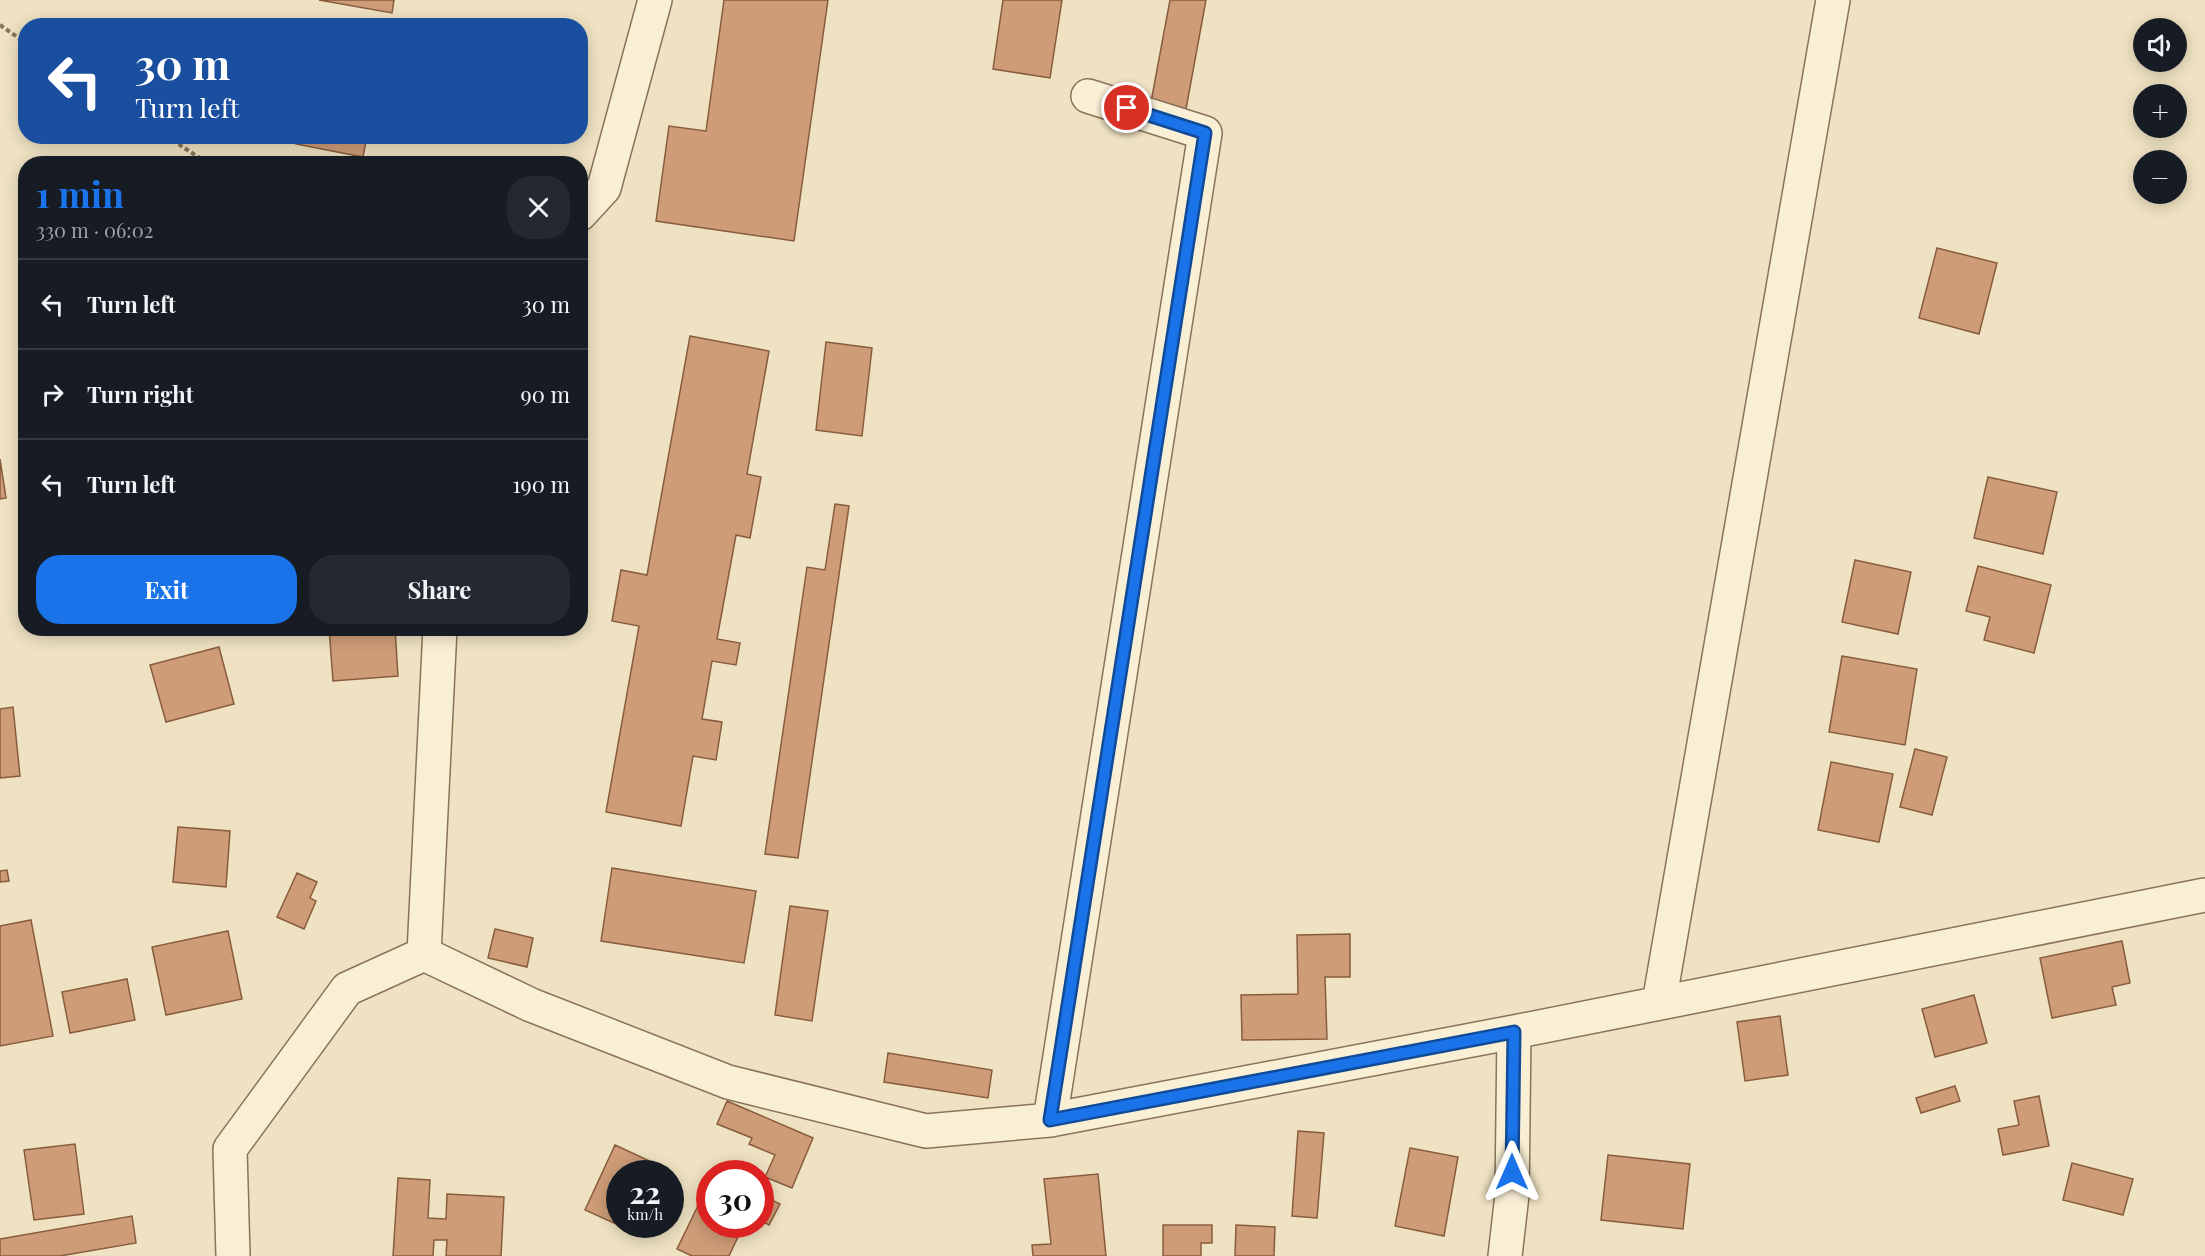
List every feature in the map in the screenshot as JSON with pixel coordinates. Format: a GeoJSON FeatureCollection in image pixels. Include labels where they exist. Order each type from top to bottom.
{"type":"FeatureCollection","features":[{"type":"Feature","properties":{"kind":"street"},"geometry":{"type":"LineString","coordinates":[[588,205],[604,188],[655,0]]}},
{"type":"Feature","properties":{"kind":"street"},"geometry":{"type":"LineString","coordinates":[[1659,1003],[1833,0]]}},
{"type":"Feature","properties":{"kind":"street"},"geometry":{"type":"LineString","coordinates":[[1050,1120],[1205,133],[1088,96]]}},
{"type":"Feature","properties":{"kind":"street"},"geometry":{"type":"LineString","coordinates":[[424,954],[440,636]]}},
{"type":"Feature","properties":{"kind":"street"},"geometry":{"type":"LineString","coordinates":[[233,1256],[230,1149],[347,989],[424,954],[531,1005],[728,1082],[926,1131],[1050,1120],[1514,1032],[2205,894]]}},
{"type":"Feature","properties":{"kind":"street"},"geometry":{"type":"LineString","coordinates":[[1505,1256],[1512,1196],[1514,1032]]}},
{"type":"Feature","properties":{"kind":"path"},"geometry":{"type":"LineString","coordinates":[[0,25],[18,37]]}},
{"type":"Feature","properties":{"kind":"path"},"geometry":{"type":"LineString","coordinates":[[178,144],[197,156]]}},
{"type":"Feature","properties":{"kind":"building"},"geometry":{"type":"Polygon","coordinates":[[[319,0],[394,0],[392,13],[319,0]]]}},
{"type":"Feature","properties":{"kind":"building"},"geometry":{"type":"Polygon","coordinates":[[[724,0],[828,0],[794,241],[656,221],[669,126],[706,131],[724,0]]]}},
{"type":"Feature","properties":{"kind":"building"},"geometry":{"type":"Polygon","coordinates":[[[1003,0],[1062,0],[1050,78],[993,69],[1003,0]]]}},
{"type":"Feature","properties":{"kind":"building"},"geometry":{"type":"Polygon","coordinates":[[[1170,0],[1206,0],[1186,109],[1151,102],[1170,0]]]}},
{"type":"Feature","properties":{"kind":"building"},"geometry":{"type":"Polygon","coordinates":[[[296,144],[365,144],[363,156],[296,144]]]}},
{"type":"Feature","properties":{"kind":"building"},"geometry":{"type":"Polygon","coordinates":[[[1937,248],[1997,263],[1979,334],[1919,318],[1937,248]]]}},
{"type":"Feature","properties":{"kind":"building"},"geometry":{"type":"Polygon","coordinates":[[[690,336],[769,351],[747,474],[761,477],[750,538],[736,535],[717,639],[740,643],[736,665],[712,661],[702,719],[722,722],[716,760],[693,756],[681,826],[606,812],[639,626],[612,621],[621,570],[647,575],[690,336]]]}},
{"type":"Feature","properties":{"kind":"building"},"geometry":{"type":"Polygon","coordinates":[[[826,342],[872,348],[862,436],[816,430],[826,342]]]}},
{"type":"Feature","properties":{"kind":"building"},"geometry":{"type":"Polygon","coordinates":[[[0,459],[6,498],[0,499],[0,459]]]}},
{"type":"Feature","properties":{"kind":"building"},"geometry":{"type":"Polygon","coordinates":[[[1988,477],[2057,492],[2043,554],[1974,538],[1988,477]]]}},
{"type":"Feature","properties":{"kind":"building"},"geometry":{"type":"Polygon","coordinates":[[[835,504],[849,506],[798,858],[765,854],[807,567],[825,570],[835,504]]]}},
{"type":"Feature","properties":{"kind":"building"},"geometry":{"type":"Polygon","coordinates":[[[1855,560],[1911,572],[1898,634],[1842,622],[1855,560]]]}},
{"type":"Feature","properties":{"kind":"building"},"geometry":{"type":"Polygon","coordinates":[[[1978,566],[2051,585],[2034,653],[1984,640],[1990,617],[1966,611],[1978,566]]]}},
{"type":"Feature","properties":{"kind":"building"},"geometry":{"type":"Polygon","coordinates":[[[330,636],[396,636],[398,676],[333,681],[330,636]]]}},
{"type":"Feature","properties":{"kind":"building"},"geometry":{"type":"Polygon","coordinates":[[[219,647],[234,704],[166,722],[150,665],[219,647]]]}},
{"type":"Feature","properties":{"kind":"building"},"geometry":{"type":"Polygon","coordinates":[[[1842,656],[1917,669],[1905,745],[1829,732],[1842,656]]]}},
{"type":"Feature","properties":{"kind":"building"},"geometry":{"type":"Polygon","coordinates":[[[13,707],[20,776],[0,778],[0,709],[13,707]]]}},
{"type":"Feature","properties":{"kind":"building"},"geometry":{"type":"Polygon","coordinates":[[[1915,749],[1947,757],[1932,815],[1900,807],[1915,749]]]}},
{"type":"Feature","properties":{"kind":"building"},"geometry":{"type":"Polygon","coordinates":[[[1831,762],[1893,774],[1879,842],[1818,830],[1831,762]]]}},
{"type":"Feature","properties":{"kind":"building"},"geometry":{"type":"Polygon","coordinates":[[[178,827],[230,831],[226,887],[173,882],[178,827]]]}},
{"type":"Feature","properties":{"kind":"building"},"geometry":{"type":"Polygon","coordinates":[[[612,868],[756,891],[744,963],[601,941],[612,868]]]}},
{"type":"Feature","properties":{"kind":"building"},"geometry":{"type":"Polygon","coordinates":[[[7,870],[9,881],[0,882],[0,871],[7,870]]]}},
{"type":"Feature","properties":{"kind":"building"},"geometry":{"type":"Polygon","coordinates":[[[297,873],[317,882],[310,898],[316,901],[304,929],[277,917],[297,873]]]}},
{"type":"Feature","properties":{"kind":"building"},"geometry":{"type":"Polygon","coordinates":[[[790,906],[828,911],[812,1021],[775,1015],[790,906]]]}},
{"type":"Feature","properties":{"kind":"building"},"geometry":{"type":"Polygon","coordinates":[[[31,920],[53,1036],[0,1046],[0,926],[31,920]]]}},
{"type":"Feature","properties":{"kind":"building"},"geometry":{"type":"Polygon","coordinates":[[[495,929],[533,938],[527,967],[488,958],[495,929]]]}},
{"type":"Feature","properties":{"kind":"building"},"geometry":{"type":"Polygon","coordinates":[[[228,931],[242,999],[166,1015],[152,947],[228,931]]]}},
{"type":"Feature","properties":{"kind":"building"},"geometry":{"type":"Polygon","coordinates":[[[1350,934],[1350,977],[1325,977],[1327,1039],[1242,1040],[1241,995],[1298,994],[1297,935],[1350,934]]]}},
{"type":"Feature","properties":{"kind":"building"},"geometry":{"type":"Polygon","coordinates":[[[2122,941],[2130,983],[2112,987],[2116,1005],[2052,1018],[2040,958],[2122,941]]]}},
{"type":"Feature","properties":{"kind":"building"},"geometry":{"type":"Polygon","coordinates":[[[127,979],[135,1020],[70,1033],[62,992],[127,979]]]}},
{"type":"Feature","properties":{"kind":"building"},"geometry":{"type":"Polygon","coordinates":[[[1974,995],[1987,1043],[1935,1057],[1922,1009],[1974,995]]]}},
{"type":"Feature","properties":{"kind":"building"},"geometry":{"type":"Polygon","coordinates":[[[1780,1016],[1788,1075],[1745,1081],[1737,1022],[1780,1016]]]}},
{"type":"Feature","properties":{"kind":"building"},"geometry":{"type":"Polygon","coordinates":[[[888,1053],[992,1070],[988,1098],[884,1082],[888,1053]]]}},
{"type":"Feature","properties":{"kind":"building"},"geometry":{"type":"Polygon","coordinates":[[[1955,1086],[1960,1101],[1921,1113],[1916,1098],[1955,1086]]]}},
{"type":"Feature","properties":{"kind":"building"},"geometry":{"type":"Polygon","coordinates":[[[2039,1096],[2049,1146],[2003,1155],[1998,1129],[2019,1125],[2014,1101],[2039,1096]]]}},
{"type":"Feature","properties":{"kind":"building"},"geometry":{"type":"Polygon","coordinates":[[[727,1101],[813,1138],[792,1188],[774,1181],[773,1160],[775,1155],[749,1144],[752,1138],[717,1124],[727,1101]]]}},
{"type":"Feature","properties":{"kind":"building"},"geometry":{"type":"Polygon","coordinates":[[[1298,1131],[1324,1133],[1317,1218],[1292,1216],[1298,1131]]]}},
{"type":"Feature","properties":{"kind":"building"},"geometry":{"type":"Polygon","coordinates":[[[75,1144],[84,1214],[34,1220],[24,1150],[75,1144]]]}},
{"type":"Feature","properties":{"kind":"building"},"geometry":{"type":"Polygon","coordinates":[[[615,1145],[648,1160],[608,1160],[615,1145]]]}},
{"type":"Feature","properties":{"kind":"building"},"geometry":{"type":"Polygon","coordinates":[[[1410,1148],[1458,1157],[1444,1236],[1395,1226],[1410,1148]]]}},
{"type":"Feature","properties":{"kind":"building"},"geometry":{"type":"Polygon","coordinates":[[[1608,1155],[1690,1164],[1683,1229],[1601,1220],[1608,1155]]]}},
{"type":"Feature","properties":{"kind":"building"},"geometry":{"type":"Polygon","coordinates":[[[2072,1163],[2133,1179],[2123,1215],[2063,1200],[2072,1163]]]}},
{"type":"Feature","properties":{"kind":"building"},"geometry":{"type":"Polygon","coordinates":[[[606,1164],[606,1220],[585,1210],[606,1164]]]}},
{"type":"Feature","properties":{"kind":"building"},"geometry":{"type":"Polygon","coordinates":[[[1098,1174],[1106,1256],[1033,1256],[1032,1245],[1051,1244],[1044,1179],[1098,1174]]]}},
{"type":"Feature","properties":{"kind":"building"},"geometry":{"type":"Polygon","coordinates":[[[398,1178],[430,1180],[428,1218],[446,1219],[447,1194],[504,1197],[501,1256],[446,1256],[447,1240],[434,1240],[433,1256],[393,1256],[398,1178]]]}},
{"type":"Feature","properties":{"kind":"building"},"geometry":{"type":"Polygon","coordinates":[[[774,1201],[780,1204],[774,1215],[774,1201]]]}},
{"type":"Feature","properties":{"kind":"building"},"geometry":{"type":"Polygon","coordinates":[[[696,1210],[696,1238],[737,1238],[729,1256],[692,1256],[677,1249],[696,1210]]]}},
{"type":"Feature","properties":{"kind":"building"},"geometry":{"type":"Polygon","coordinates":[[[132,1216],[136,1243],[60,1256],[0,1256],[0,1239],[132,1216]]]}},
{"type":"Feature","properties":{"kind":"building"},"geometry":{"type":"Polygon","coordinates":[[[1163,1225],[1212,1225],[1212,1243],[1201,1243],[1201,1256],[1163,1256],[1163,1225]]]}},
{"type":"Feature","properties":{"kind":"building"},"geometry":{"type":"Polygon","coordinates":[[[1236,1225],[1275,1227],[1274,1256],[1235,1256],[1236,1225]]]}},
{"type":"Feature","properties":{"kind":"route"},"geometry":{"type":"LineString","coordinates":[[1127,108],[1205,133],[1050,1120],[1514,1032],[1512,1172]]}}]}
